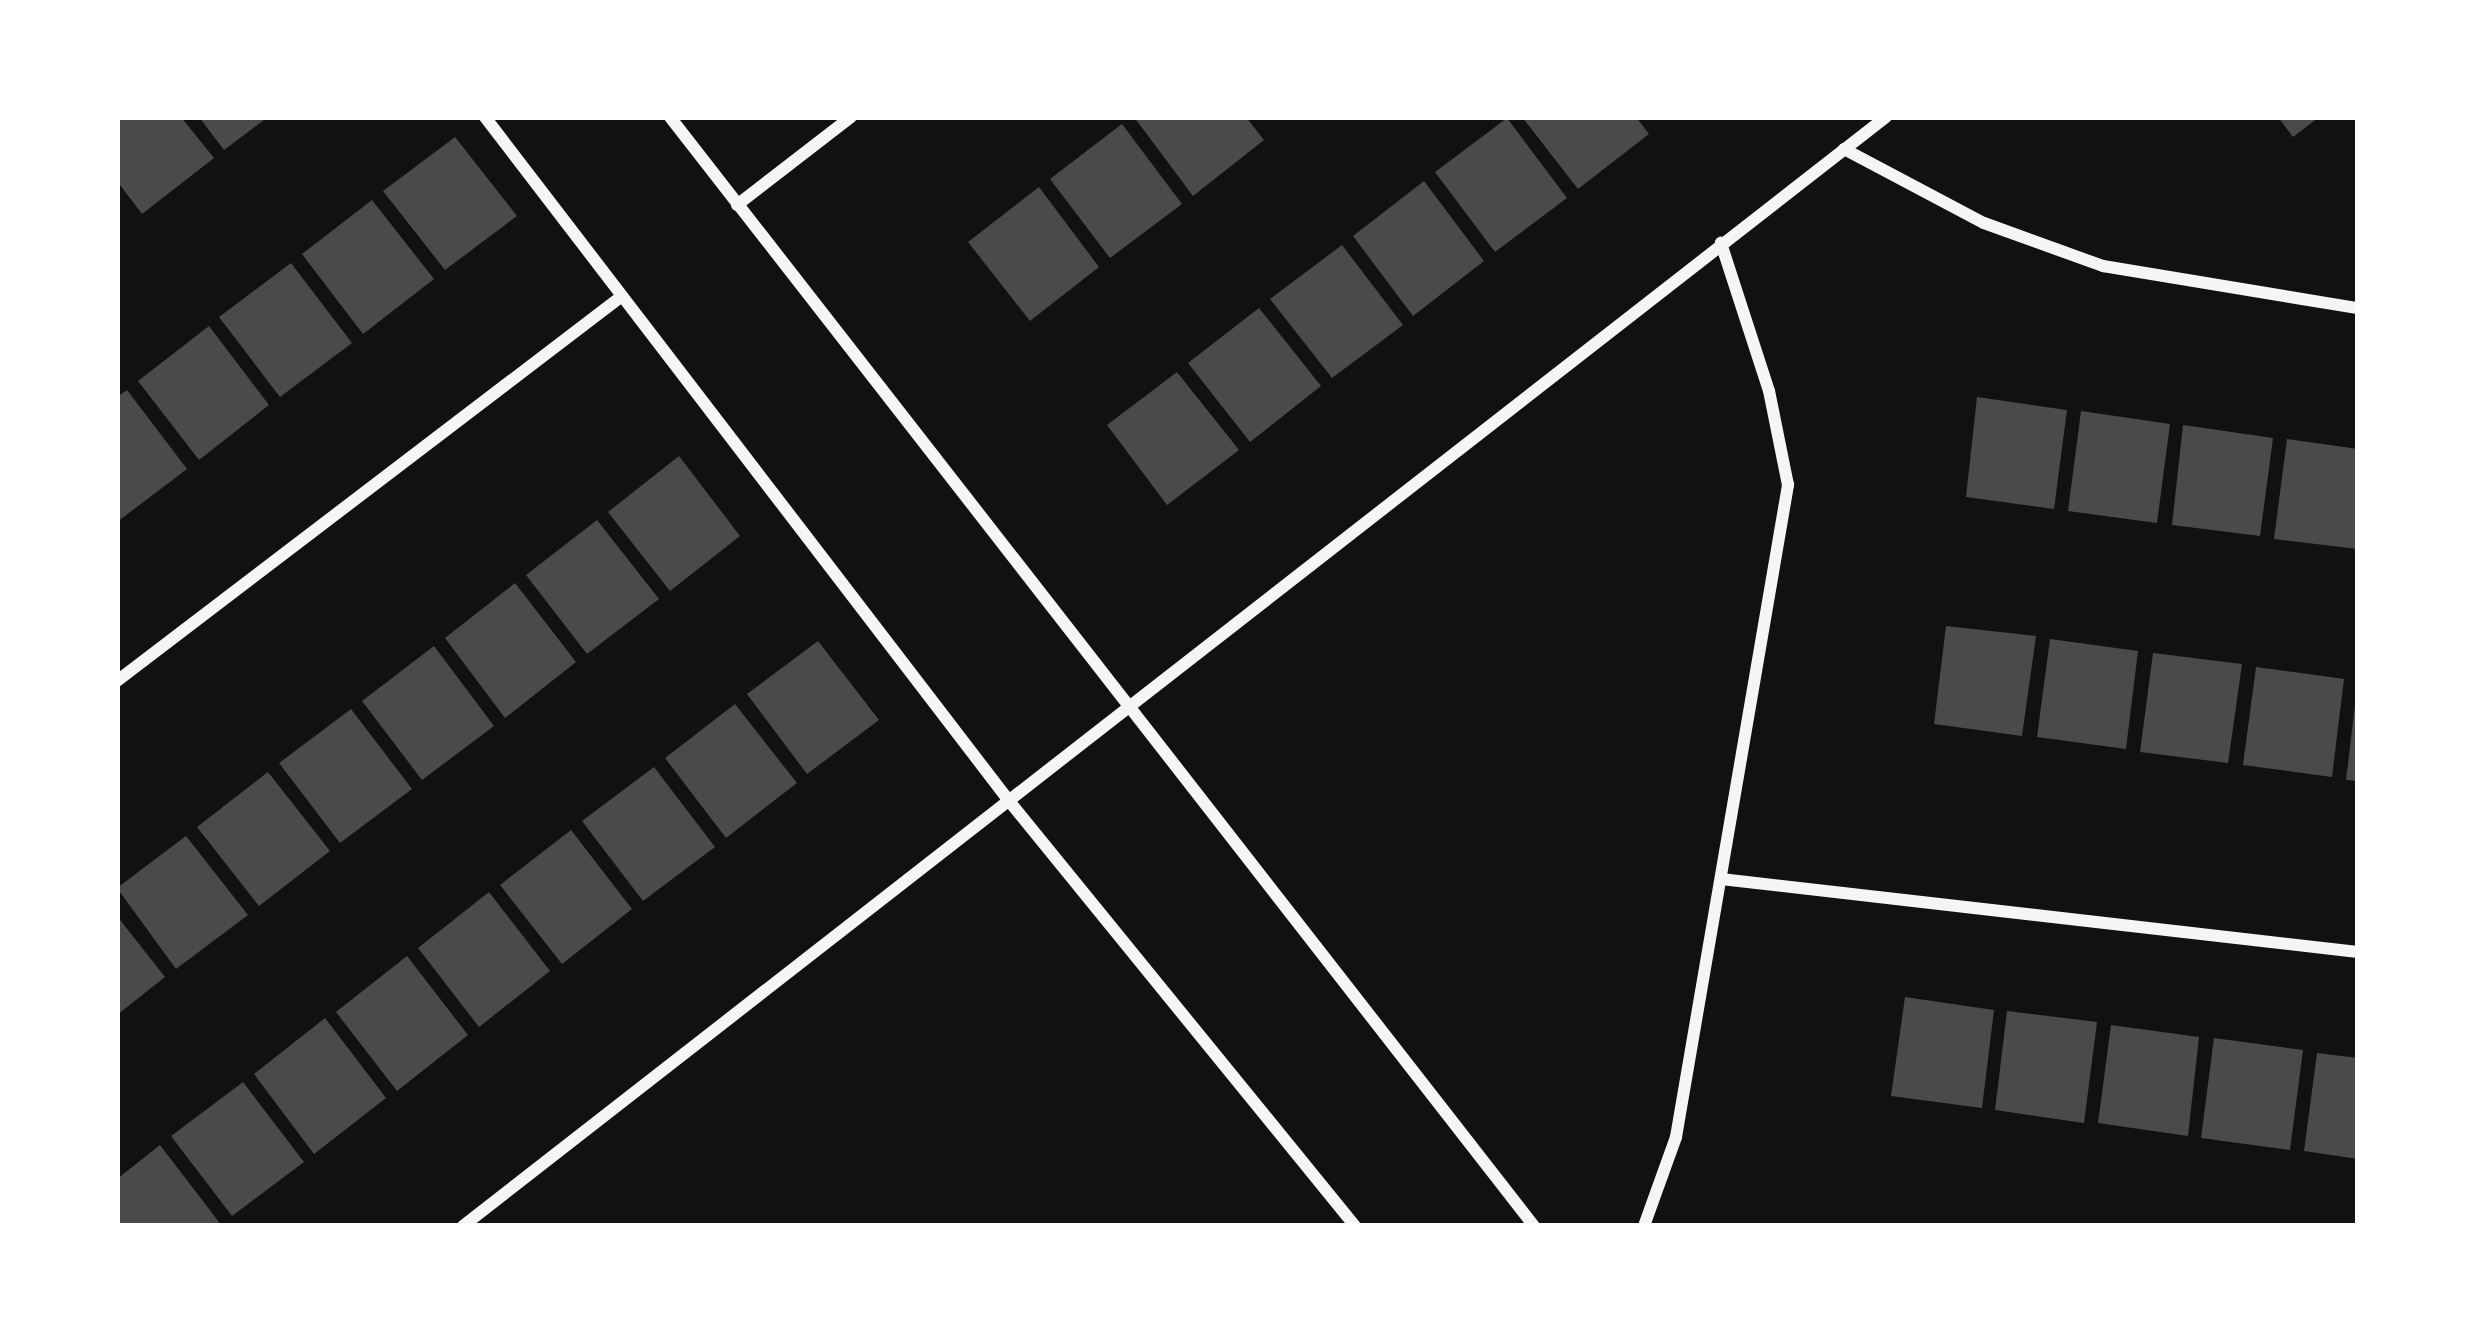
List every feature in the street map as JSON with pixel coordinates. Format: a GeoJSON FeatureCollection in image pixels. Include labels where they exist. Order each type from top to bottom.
{"type":"FeatureCollection","features":[{"type":"Feature","properties":{"kind":"street"},"geometry":{"type":"LineString","coordinates":[[485,117],[1009,802],[1355,1226]]}},
{"type":"Feature","properties":{"kind":"street"},"geometry":{"type":"LineString","coordinates":[[670,117],[1534,1226]]}},
{"type":"Feature","properties":{"kind":"street"},"geometry":{"type":"LineString","coordinates":[[737,205],[851,117]]}},
{"type":"Feature","properties":{"kind":"street"},"geometry":{"type":"LineString","coordinates":[[463,1226],[1886,117]]}},
{"type":"Feature","properties":{"kind":"street"},"geometry":{"type":"LineString","coordinates":[[1844,149],[1984,223],[2104,266],[2358,308]]}},
{"type":"Feature","properties":{"kind":"street"},"geometry":{"type":"LineString","coordinates":[[1644,1226],[1676,1137],[1788,485],[1768,391],[1721,243]]}},
{"type":"Feature","properties":{"kind":"street"},"geometry":{"type":"LineString","coordinates":[[117,680],[622,296]]}},
{"type":"Feature","properties":{"kind":"street"},"geometry":{"type":"LineString","coordinates":[[1721,879],[2358,952]]}},
{"type":"Feature","properties":{"kind":"building"},"geometry":{"type":"Polygon","coordinates":[[[117,117],[181,117],[214,158],[142,214],[117,181],[117,117]]]}},
{"type":"Feature","properties":{"kind":"building"},"geometry":{"type":"Polygon","coordinates":[[[199,117],[268,117],[224,150],[199,117]]]}},
{"type":"Feature","properties":{"kind":"building"},"geometry":{"type":"Polygon","coordinates":[[[1134,117],[1246,117],[1264,140],[1193,196],[1134,117]]]}},
{"type":"Feature","properties":{"kind":"building"},"geometry":{"type":"Polygon","coordinates":[[[1522,117],[1636,117],[1649,134],[1578,189],[1522,117]]]}},
{"type":"Feature","properties":{"kind":"building"},"geometry":{"type":"Polygon","coordinates":[[[2278,117],[2319,117],[2293,137],[2278,117]]]}},
{"type":"Feature","properties":{"kind":"building"},"geometry":{"type":"Polygon","coordinates":[[[1507,118],[1567,198],[1495,252],[1435,172],[1507,118]]]}},
{"type":"Feature","properties":{"kind":"building"},"geometry":{"type":"Polygon","coordinates":[[[1122,124],[1182,204],[1110,258],[1050,179],[1122,124]]]}},
{"type":"Feature","properties":{"kind":"building"},"geometry":{"type":"Polygon","coordinates":[[[455,137],[517,216],[445,270],[383,191],[455,137]]]}},
{"type":"Feature","properties":{"kind":"building"},"geometry":{"type":"Polygon","coordinates":[[[1424,181],[1484,261],[1413,316],[1353,236],[1424,181]]]}},
{"type":"Feature","properties":{"kind":"building"},"geometry":{"type":"Polygon","coordinates":[[[1039,187],[1099,267],[1030,321],[968,242],[1039,187]]]}},
{"type":"Feature","properties":{"kind":"building"},"geometry":{"type":"Polygon","coordinates":[[[372,200],[434,279],[363,334],[302,254],[372,200]]]}},
{"type":"Feature","properties":{"kind":"building"},"geometry":{"type":"Polygon","coordinates":[[[1342,245],[1403,325],[1332,378],[1270,299],[1342,245]]]}},
{"type":"Feature","properties":{"kind":"building"},"geometry":{"type":"Polygon","coordinates":[[[291,263],[352,343],[280,397],[219,317],[291,263]]]}},
{"type":"Feature","properties":{"kind":"building"},"geometry":{"type":"Polygon","coordinates":[[[1259,308],[1321,386],[1250,442],[1188,363],[1259,308]]]}},
{"type":"Feature","properties":{"kind":"building"},"geometry":{"type":"Polygon","coordinates":[[[209,326],[269,405],[199,460],[138,381],[209,326]]]}},
{"type":"Feature","properties":{"kind":"building"},"geometry":{"type":"Polygon","coordinates":[[[1177,372],[1239,450],[1167,505],[1107,425],[1177,372]]]}},
{"type":"Feature","properties":{"kind":"building"},"geometry":{"type":"Polygon","coordinates":[[[127,390],[187,469],[117,522],[117,397],[127,390]]]}},
{"type":"Feature","properties":{"kind":"building"},"geometry":{"type":"Polygon","coordinates":[[[1977,397],[2067,410],[2054,509],[1966,497],[1977,397]]]}},
{"type":"Feature","properties":{"kind":"building"},"geometry":{"type":"Polygon","coordinates":[[[2081,411],[2170,424],[2157,523],[2068,511],[2081,411]]]}},
{"type":"Feature","properties":{"kind":"building"},"geometry":{"type":"Polygon","coordinates":[[[2183,425],[2273,438],[2260,536],[2172,525],[2183,425]]]}},
{"type":"Feature","properties":{"kind":"building"},"geometry":{"type":"Polygon","coordinates":[[[2287,439],[2358,449],[2358,549],[2274,539],[2287,439]]]}},
{"type":"Feature","properties":{"kind":"building"},"geometry":{"type":"Polygon","coordinates":[[[679,456],[740,536],[670,591],[608,512],[679,456]]]}},
{"type":"Feature","properties":{"kind":"building"},"geometry":{"type":"Polygon","coordinates":[[[597,520],[659,599],[587,654],[526,575],[597,520]]]}},
{"type":"Feature","properties":{"kind":"building"},"geometry":{"type":"Polygon","coordinates":[[[515,583],[576,662],[505,718],[445,638],[515,583]]]}},
{"type":"Feature","properties":{"kind":"building"},"geometry":{"type":"Polygon","coordinates":[[[1946,626],[2036,636],[2022,736],[1934,724],[1946,626]]]}},
{"type":"Feature","properties":{"kind":"building"},"geometry":{"type":"Polygon","coordinates":[[[2050,639],[2138,651],[2126,749],[2037,737],[2050,639]]]}},
{"type":"Feature","properties":{"kind":"building"},"geometry":{"type":"Polygon","coordinates":[[[818,641],[879,720],[807,774],[747,694],[818,641]]]}},
{"type":"Feature","properties":{"kind":"building"},"geometry":{"type":"Polygon","coordinates":[[[434,646],[494,726],[422,780],[362,701],[434,646]]]}},
{"type":"Feature","properties":{"kind":"building"},"geometry":{"type":"Polygon","coordinates":[[[2153,653],[2242,664],[2228,763],[2140,752],[2153,653]]]}},
{"type":"Feature","properties":{"kind":"building"},"geometry":{"type":"Polygon","coordinates":[[[2256,667],[2344,679],[2332,777],[2243,765],[2256,667]]]}},
{"type":"Feature","properties":{"kind":"building"},"geometry":{"type":"Polygon","coordinates":[[[735,704],[797,783],[726,838],[665,758],[735,704]]]}},
{"type":"Feature","properties":{"kind":"building"},"geometry":{"type":"Polygon","coordinates":[[[2358,705],[2358,781],[2346,780],[2358,705]]]}},
{"type":"Feature","properties":{"kind":"building"},"geometry":{"type":"Polygon","coordinates":[[[351,709],[412,789],[340,843],[279,763],[351,709]]]}},
{"type":"Feature","properties":{"kind":"building"},"geometry":{"type":"Polygon","coordinates":[[[654,767],[715,847],[643,901],[582,821],[654,767]]]}},
{"type":"Feature","properties":{"kind":"building"},"geometry":{"type":"Polygon","coordinates":[[[268,772],[330,851],[259,906],[197,827],[268,772]]]}},
{"type":"Feature","properties":{"kind":"building"},"geometry":{"type":"Polygon","coordinates":[[[571,830],[632,909],[562,964],[500,885],[571,830]]]}},
{"type":"Feature","properties":{"kind":"building"},"geometry":{"type":"Polygon","coordinates":[[[186,836],[248,915],[176,969],[117,888],[186,836]]]}},
{"type":"Feature","properties":{"kind":"building"},"geometry":{"type":"Polygon","coordinates":[[[489,892],[550,971],[479,1027],[418,948],[489,892]]]}},
{"type":"Feature","properties":{"kind":"building"},"geometry":{"type":"Polygon","coordinates":[[[117,916],[165,977],[117,1015],[117,916]]]}},
{"type":"Feature","properties":{"kind":"building"},"geometry":{"type":"Polygon","coordinates":[[[407,956],[468,1035],[397,1091],[336,1012],[407,956]]]}},
{"type":"Feature","properties":{"kind":"building"},"geometry":{"type":"Polygon","coordinates":[[[1905,997],[1994,1010],[1982,1108],[1891,1096],[1905,997]]]}},
{"type":"Feature","properties":{"kind":"building"},"geometry":{"type":"Polygon","coordinates":[[[2007,1011],[2097,1022],[2084,1123],[1995,1110],[2007,1011]]]}},
{"type":"Feature","properties":{"kind":"building"},"geometry":{"type":"Polygon","coordinates":[[[325,1018],[386,1098],[314,1154],[254,1074],[325,1018]]]}},
{"type":"Feature","properties":{"kind":"building"},"geometry":{"type":"Polygon","coordinates":[[[2111,1025],[2199,1037],[2188,1136],[2098,1123],[2111,1025]]]}},
{"type":"Feature","properties":{"kind":"building"},"geometry":{"type":"Polygon","coordinates":[[[2214,1038],[2303,1050],[2290,1150],[2201,1138],[2214,1038]]]}},
{"type":"Feature","properties":{"kind":"building"},"geometry":{"type":"Polygon","coordinates":[[[2317,1053],[2358,1058],[2358,1159],[2304,1151],[2317,1053]]]}},
{"type":"Feature","properties":{"kind":"building"},"geometry":{"type":"Polygon","coordinates":[[[243,1082],[304,1162],[232,1216],[171,1136],[243,1082]]]}},
{"type":"Feature","properties":{"kind":"building"},"geometry":{"type":"Polygon","coordinates":[[[160,1145],[222,1226],[117,1226],[117,1179],[160,1145]]]}}]}
